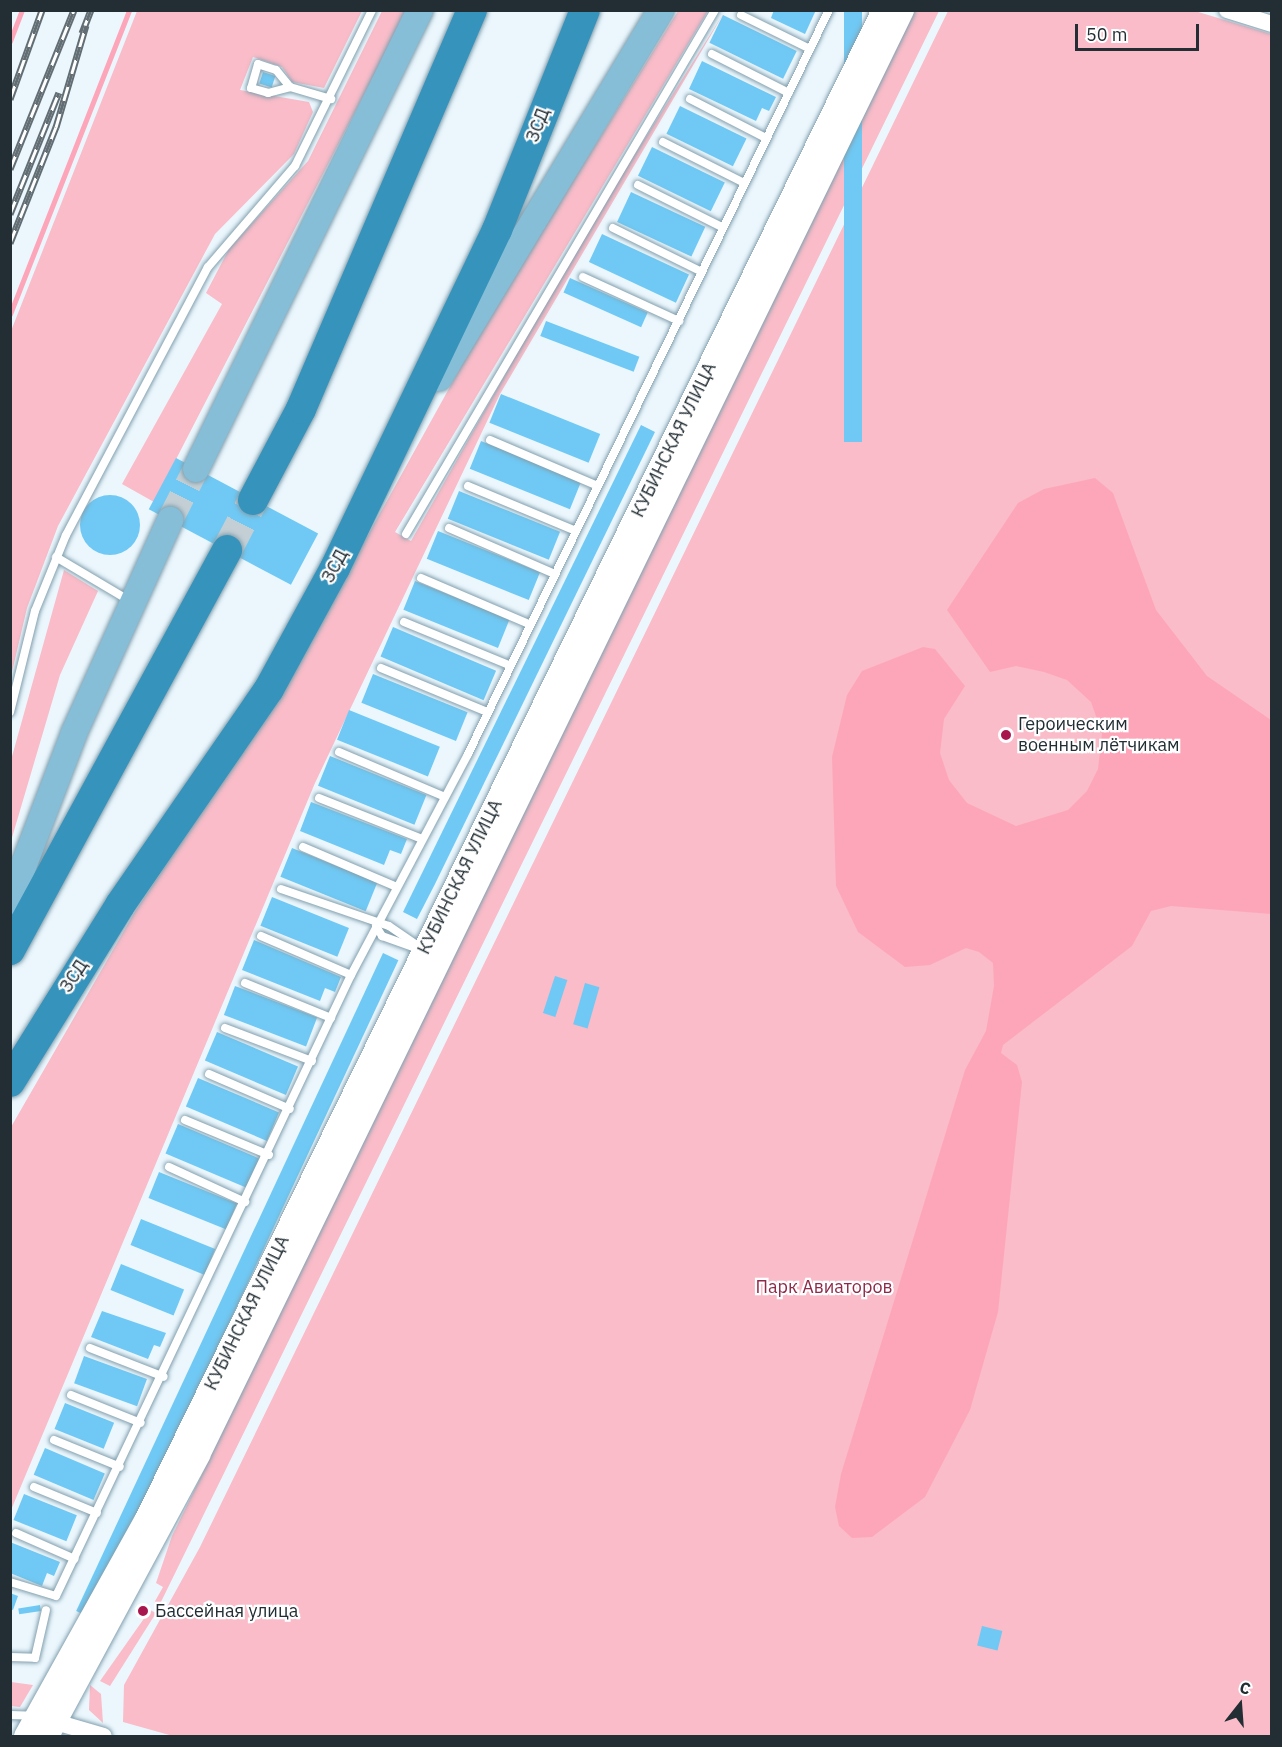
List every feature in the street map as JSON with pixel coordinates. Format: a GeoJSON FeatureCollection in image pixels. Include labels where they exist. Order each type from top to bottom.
{"type":"FeatureCollection","features":[{"type":"Feature","properties":{"kind":"highway"},"geometry":{"type":"LineString","coordinates":[[253,500],[301,410],[472,10]]}},
{"type":"Feature","properties":{"kind":"highway","name":"ЗСД"},"geometry":{"type":"LineString","coordinates":[[10,1082],[120,905],[269,689],[396,450],[497,230],[585,10]]}},
{"type":"Feature","properties":{"kind":"highway"},"geometry":{"type":"LineString","coordinates":[[10,950],[226,550]]}},
{"type":"Feature","properties":{"kind":"main road"},"geometry":{"type":"LineString","coordinates":[[196,469],[420,10]]}},
{"type":"Feature","properties":{"kind":"main road"},"geometry":{"type":"LineString","coordinates":[[396,450],[661,10]]}},
{"type":"Feature","properties":{"kind":"main road","name":"КУБИНСКАЯ УЛИЦА"},"geometry":{"type":"LineString","coordinates":[[25,1737],[46,1725],[168,1516],[431,954],[883,10]]}},
{"type":"Feature","properties":{"kind":"main road","name":"КУБИНСКАЯ УЛИЦА"},"geometry":{"type":"LineString","coordinates":[[431,954],[903,10]]}},
{"type":"Feature","properties":{"kind":"main road"},"geometry":{"type":"LineString","coordinates":[[10,901],[74,733],[170,520]]}},
{"type":"Feature","properties":{"kind":"street"},"geometry":{"type":"LineString","coordinates":[[1227,10],[1272,24]]}},
{"type":"Feature","properties":{"kind":"street"},"geometry":{"type":"LineString","coordinates":[[46,1725],[104,1737]]}},
{"type":"Feature","properties":{"kind":"lane"},"geometry":{"type":"LineString","coordinates":[[10,712],[35,611],[56,557],[208,267],[226,239],[295,166],[331,99],[372,10]]}},
{"type":"Feature","properties":{"kind":"lane"},"geometry":{"type":"LineString","coordinates":[[406,534],[715,10]]}},
{"type":"Feature","properties":{"kind":"lane"},"geometry":{"type":"LineString","coordinates":[[10,1582],[56,1596],[164,1377],[351,975],[487,712],[680,321],[700,271],[829,10]]}},
{"type":"Feature","properties":{"kind":"lane"},"geometry":{"type":"LineString","coordinates":[[741,15],[810,49]]}},
{"type":"Feature","properties":{"kind":"lane"},"geometry":{"type":"LineString","coordinates":[[711,54],[789,93]]}},
{"type":"Feature","properties":{"kind":"lane"},"geometry":{"type":"LineString","coordinates":[[290,87],[276,70],[258,64],[251,88],[268,93],[290,87],[331,99]]}},
{"type":"Feature","properties":{"kind":"lane"},"geometry":{"type":"LineString","coordinates":[[690,99],[766,138]]}},
{"type":"Feature","properties":{"kind":"lane"},"geometry":{"type":"LineString","coordinates":[[663,142],[744,183]]}},
{"type":"Feature","properties":{"kind":"lane"},"geometry":{"type":"LineString","coordinates":[[638,185],[722,227]]}},
{"type":"Feature","properties":{"kind":"lane"},"geometry":{"type":"LineString","coordinates":[[614,228],[700,271]]}},
{"type":"Feature","properties":{"kind":"lane"},"geometry":{"type":"LineString","coordinates":[[583,277],[680,321]]}},
{"type":"Feature","properties":{"kind":"lane"},"geometry":{"type":"LineString","coordinates":[[490,440],[598,486]]}},
{"type":"Feature","properties":{"kind":"lane"},"geometry":{"type":"LineString","coordinates":[[468,486],[576,531]]}},
{"type":"Feature","properties":{"kind":"lane"},"geometry":{"type":"LineString","coordinates":[[449,528],[555,574]]}},
{"type":"Feature","properties":{"kind":"lane"},"geometry":{"type":"LineString","coordinates":[[56,557],[133,602]]}},
{"type":"Feature","properties":{"kind":"lane"},"geometry":{"type":"LineString","coordinates":[[421,578],[529,624]]}},
{"type":"Feature","properties":{"kind":"lane"},"geometry":{"type":"LineString","coordinates":[[404,622],[509,665]]}},
{"type":"Feature","properties":{"kind":"lane"},"geometry":{"type":"LineString","coordinates":[[381,668],[487,712]]}},
{"type":"Feature","properties":{"kind":"lane"},"geometry":{"type":"LineString","coordinates":[[339,752],[444,797]]}},
{"type":"Feature","properties":{"kind":"lane"},"geometry":{"type":"LineString","coordinates":[[319,798],[422,839]]}},
{"type":"Feature","properties":{"kind":"lane"},"geometry":{"type":"LineString","coordinates":[[303,847],[397,887]]}},
{"type":"Feature","properties":{"kind":"lane"},"geometry":{"type":"LineString","coordinates":[[281,889],[376,926],[382,936],[431,954]]}},
{"type":"Feature","properties":{"kind":"lane"},"geometry":{"type":"LineString","coordinates":[[261,936],[351,975]]}},
{"type":"Feature","properties":{"kind":"lane"},"geometry":{"type":"LineString","coordinates":[[245,983],[331,1018]]}},
{"type":"Feature","properties":{"kind":"lane"},"geometry":{"type":"LineString","coordinates":[[225,1028],[312,1061]]}},
{"type":"Feature","properties":{"kind":"lane"},"geometry":{"type":"LineString","coordinates":[[209,1074],[290,1109]]}},
{"type":"Feature","properties":{"kind":"lane"},"geometry":{"type":"LineString","coordinates":[[185,1120],[268,1155]]}},
{"type":"Feature","properties":{"kind":"lane"},"geometry":{"type":"LineString","coordinates":[[169,1167],[246,1202]]}},
{"type":"Feature","properties":{"kind":"lane"},"geometry":{"type":"LineString","coordinates":[[90,1348],[164,1377]]}},
{"type":"Feature","properties":{"kind":"lane"},"geometry":{"type":"LineString","coordinates":[[71,1395],[141,1423]]}},
{"type":"Feature","properties":{"kind":"lane"},"geometry":{"type":"LineString","coordinates":[[54,1440],[120,1467]]}},
{"type":"Feature","properties":{"kind":"lane"},"geometry":{"type":"LineString","coordinates":[[34,1487],[97,1513]]}},
{"type":"Feature","properties":{"kind":"lane"},"geometry":{"type":"LineString","coordinates":[[16,1533],[75,1558]]}},
{"type":"Feature","properties":{"kind":"lane"},"geometry":{"type":"LineString","coordinates":[[10,1657],[35,1658],[46,1610]]}},
{"type":"Feature","properties":{"kind":"lane"},"geometry":{"type":"LineString","coordinates":[[10,1715],[46,1725]]}},
{"type":"Feature","properties":{"kind":"green space"},"geometry":{"type":"Polygon","coordinates":[[[137,11],[362,11],[324,88],[292,82],[282,67],[253,57],[240,90],[309,102],[313,112],[294,154],[215,234],[58,526],[27,608],[11,676],[11,331],[137,11]]]}},
{"type":"Feature","properties":{"kind":"green space"},"geometry":{"type":"Polygon","coordinates":[[[382,11],[407,11],[154,502],[122,484],[222,304],[206,293],[229,249],[308,161],[382,11]]]}},
{"type":"Feature","properties":{"kind":"green space"},"geometry":{"type":"Polygon","coordinates":[[[678,11],[708,11],[395,532],[411,541],[583,237],[725,11],[500,394],[315,783],[11,1510],[11,1127],[136,910],[279,696],[483,327],[678,11]]]}},
{"type":"Feature","properties":{"kind":"green space"},"geometry":{"type":"Polygon","coordinates":[[[915,11],[939,11],[159,1606],[154,1603],[163,1587],[156,1583],[172,1536],[915,11]]]}},
{"type":"Feature","properties":{"kind":"green space","name":"Парк Авиаторов"},"geometry":{"type":"Polygon","coordinates":[[[948,11],[1195,11],[1271,34],[1271,1736],[173,1736],[123,1722],[124,1685],[200,1547],[948,11]]]}},
{"type":"Feature","properties":{"kind":"green space"},"geometry":{"type":"Polygon","coordinates":[[[64,570],[98,591],[60,675],[11,841],[11,760],[64,570]]]}},
{"type":"Feature","properties":{"kind":"green space"},"geometry":{"type":"Polygon","coordinates":[[[150,1610],[156,1613],[110,1686],[100,1681],[150,1610]]]}},
{"type":"Feature","properties":{"kind":"green space"},"geometry":{"type":"Polygon","coordinates":[[[11,1682],[33,1685],[20,1707],[11,1706],[11,1682]]]}},
{"type":"Feature","properties":{"kind":"green space"},"geometry":{"type":"Polygon","coordinates":[[[90,1685],[101,1694],[103,1723],[89,1710],[90,1685]]]}},
{"type":"Feature","properties":{"kind":"shaded area"},"geometry":{"type":"Polygon","coordinates":[[[1095,478],[1113,493],[1156,610],[1207,676],[1271,720],[1271,914],[1171,906],[1151,911],[1132,946],[1003,1045],[1001,1053],[1017,1065],[1022,1082],[998,1312],[970,1410],[925,1497],[872,1537],[852,1538],[839,1526],[835,1507],[841,1474],[965,1070],[986,1031],[994,986],[993,963],[979,952],[966,948],[930,965],[905,967],[858,932],[836,886],[832,757],[847,695],[862,671],[923,647],[935,649],[965,686],[944,719],[940,753],[949,780],[967,803],[1016,826],[1068,810],[1087,791],[1098,769],[1102,733],[1091,702],[1067,680],[1044,672],[1016,666],[990,672],[947,610],[1018,503],[1044,489],[1095,478]]]}},
{"type":"Feature","properties":{"kind":"building"},"geometry":{"type":"Polygon","coordinates":[[[774,10],[816,10],[805,34],[771,18],[774,10]]]}},
{"type":"Feature","properties":{"kind":"building"},"geometry":{"type":"Polygon","coordinates":[[[844,10],[862,10],[862,442],[844,442],[844,10]]]}},
{"type":"Feature","properties":{"kind":"building"},"geometry":{"type":"Polygon","coordinates":[[[723,15],[797,51],[783,79],[709,43],[723,15]]]}},
{"type":"Feature","properties":{"kind":"building"},"geometry":{"type":"Polygon","coordinates":[[[702,61],[776,97],[769,111],[762,108],[756,121],[689,89],[702,61]]]}},
{"type":"Feature","properties":{"kind":"building"},"geometry":{"type":"Polygon","coordinates":[[[263,72],[275,76],[272,87],[259,83],[263,72]]]}},
{"type":"Feature","properties":{"kind":"building"},"geometry":{"type":"Polygon","coordinates":[[[680,106],[747,138],[733,166],[666,134],[680,106]]]}},
{"type":"Feature","properties":{"kind":"building"},"geometry":{"type":"Polygon","coordinates":[[[652,147],[725,183],[711,211],[638,176],[652,147]]]}},
{"type":"Feature","properties":{"kind":"building"},"geometry":{"type":"Polygon","coordinates":[[[631,192],[705,227],[691,257],[617,222],[631,192]]]}},
{"type":"Feature","properties":{"kind":"building"},"geometry":{"type":"Polygon","coordinates":[[[602,234],[689,275],[676,303],[589,262],[602,234]]]}},
{"type":"Feature","properties":{"kind":"building"},"geometry":{"type":"Polygon","coordinates":[[[570,278],[648,313],[641,327],[563,293],[570,278]]]}},
{"type":"Feature","properties":{"kind":"building"},"geometry":{"type":"Polygon","coordinates":[[[546,321],[639,357],[634,372],[540,336],[546,321]]]}},
{"type":"Feature","properties":{"kind":"building"},"geometry":{"type":"Polygon","coordinates":[[[501,394],[600,434],[589,463],[489,423],[501,394]]]}},
{"type":"Feature","properties":{"kind":"building"},"geometry":{"type":"Polygon","coordinates":[[[641,425],[655,432],[417,919],[403,912],[641,425]]]}},
{"type":"Feature","properties":{"kind":"building"},"geometry":{"type":"Polygon","coordinates":[[[481,441],[581,481],[570,509],[470,469],[481,441]]]}},
{"type":"Feature","properties":{"kind":"building"},"geometry":{"type":"Polygon","coordinates":[[[176,458],[318,534],[291,585],[149,509],[176,458]]]}},
{"type":"Feature","properties":{"kind":"building"},"geometry":{"type":"Polygon","coordinates":[[[459,491],[560,532],[549,560],[448,519],[459,491]]]}},
{"type":"Feature","properties":{"kind":"building"},"geometry":{"type":"Polygon","coordinates":[[[110,495],[131,504],[140,525],[131,546],[110,555],[89,546],[80,525],[89,504],[110,495]]]}},
{"type":"Feature","properties":{"kind":"building"},"geometry":{"type":"Polygon","coordinates":[[[438,531],[540,572],[529,600],[427,559],[438,531]]]}},
{"type":"Feature","properties":{"kind":"building"},"geometry":{"type":"Polygon","coordinates":[[[415,581],[510,619],[498,648],[403,610],[415,581]]]}},
{"type":"Feature","properties":{"kind":"building"},"geometry":{"type":"Polygon","coordinates":[[[393,627],[496,671],[484,700],[380,656],[393,627]]]}},
{"type":"Feature","properties":{"kind":"building"},"geometry":{"type":"Polygon","coordinates":[[[373,674],[468,712],[456,741],[361,703],[373,674]]]}},
{"type":"Feature","properties":{"kind":"building"},"geometry":{"type":"Polygon","coordinates":[[[349,710],[440,747],[428,776],[337,740],[349,710]]]}},
{"type":"Feature","properties":{"kind":"building"},"geometry":{"type":"Polygon","coordinates":[[[330,756],[426,795],[414,825],[318,786],[330,756]]]}},
{"type":"Feature","properties":{"kind":"building"},"geometry":{"type":"Polygon","coordinates":[[[311,802],[407,839],[401,854],[390,850],[384,865],[300,831],[311,802]]]}},
{"type":"Feature","properties":{"kind":"building"},"geometry":{"type":"Polygon","coordinates":[[[292,848],[377,882],[366,911],[280,877],[292,848]]]}},
{"type":"Feature","properties":{"kind":"building"},"geometry":{"type":"Polygon","coordinates":[[[272,897],[349,928],[337,957],[260,926],[272,897]]]}},
{"type":"Feature","properties":{"kind":"building"},"geometry":{"type":"Polygon","coordinates":[[[254,940],[341,977],[335,992],[325,988],[320,1001],[242,970],[254,940]]]}},
{"type":"Feature","properties":{"kind":"building"},"geometry":{"type":"Polygon","coordinates":[[[383,953],[398,960],[92,1618],[76,1611],[383,953]]]}},
{"type":"Feature","properties":{"kind":"building"},"geometry":{"type":"Polygon","coordinates":[[[555,976],[567,980],[555,1017],[543,1013],[555,976]]]}},
{"type":"Feature","properties":{"kind":"building"},"geometry":{"type":"Polygon","coordinates":[[[585,983],[599,987],[588,1028],[573,1024],[585,983]]]}},
{"type":"Feature","properties":{"kind":"building"},"geometry":{"type":"Polygon","coordinates":[[[235,986],[317,1018],[306,1046],[224,1015],[235,986]]]}},
{"type":"Feature","properties":{"kind":"building"},"geometry":{"type":"Polygon","coordinates":[[[217,1032],[298,1066],[286,1095],[205,1061],[217,1032]]]}},
{"type":"Feature","properties":{"kind":"building"},"geometry":{"type":"Polygon","coordinates":[[[198,1078],[279,1112],[267,1141],[186,1107],[198,1078]]]}},
{"type":"Feature","properties":{"kind":"building"},"geometry":{"type":"Polygon","coordinates":[[[178,1124],[259,1158],[247,1188],[165,1153],[178,1124]]]}},
{"type":"Feature","properties":{"kind":"building"},"geometry":{"type":"Polygon","coordinates":[[[159,1172],[237,1203],[226,1229],[149,1198],[159,1172]]]}},
{"type":"Feature","properties":{"kind":"building"},"geometry":{"type":"Polygon","coordinates":[[[141,1219],[215,1249],[205,1275],[131,1245],[141,1219]]]}},
{"type":"Feature","properties":{"kind":"building"},"geometry":{"type":"Polygon","coordinates":[[[121,1264],[184,1289],[174,1315],[111,1290],[121,1264]]]}},
{"type":"Feature","properties":{"kind":"building"},"geometry":{"type":"Polygon","coordinates":[[[102,1311],[166,1333],[160,1347],[154,1345],[148,1359],[91,1337],[102,1311]]]}},
{"type":"Feature","properties":{"kind":"building"},"geometry":{"type":"Polygon","coordinates":[[[84,1356],[147,1379],[137,1406],[74,1383],[84,1356]]]}},
{"type":"Feature","properties":{"kind":"building"},"geometry":{"type":"Polygon","coordinates":[[[65,1403],[114,1423],[104,1449],[55,1429],[65,1403]]]}},
{"type":"Feature","properties":{"kind":"building"},"geometry":{"type":"Polygon","coordinates":[[[45,1448],[105,1473],[94,1500],[34,1475],[45,1448]]]}},
{"type":"Feature","properties":{"kind":"building"},"geometry":{"type":"Polygon","coordinates":[[[24,1494],[77,1515],[66,1541],[14,1520],[24,1494]]]}},
{"type":"Feature","properties":{"kind":"building"},"geometry":{"type":"Polygon","coordinates":[[[10,1542],[60,1562],[54,1576],[47,1573],[42,1586],[10,1573],[10,1542]]]}},
{"type":"Feature","properties":{"kind":"building"},"geometry":{"type":"Polygon","coordinates":[[[10,1593],[18,1596],[13,1610],[10,1609],[10,1593]]]}},
{"type":"Feature","properties":{"kind":"building"},"geometry":{"type":"Polygon","coordinates":[[[40,1605],[41,1611],[19,1614],[18,1608],[40,1605]]]}},
{"type":"Feature","properties":{"kind":"building"},"geometry":{"type":"Polygon","coordinates":[[[982,1626],[1002,1631],[998,1650],[977,1645],[982,1626]]]}},
{"type":"Feature","properties":{"kind":"waterway"},"geometry":{"type":"LineString","coordinates":[[10,41],[22,10]]}},
{"type":"Feature","properties":{"kind":"waterway"},"geometry":{"type":"LineString","coordinates":[[10,314],[129,10]]}},
{"type":"Feature","properties":{"kind":"tunnel"},"geometry":{"type":"LineString","coordinates":[[170,520],[196,469]]}},
{"type":"Feature","properties":{"kind":"tunnel"},"geometry":{"type":"LineString","coordinates":[[227,550],[253,500]]}},
{"type":"Feature","properties":{"kind":"railway"},"geometry":{"type":"LineString","coordinates":[[10,99],[42,10]]}},
{"type":"Feature","properties":{"kind":"railway"},"geometry":{"type":"LineString","coordinates":[[10,169],[74,10]]}},
{"type":"Feature","properties":{"kind":"railway"},"geometry":{"type":"LineString","coordinates":[[82,33],[91,10]]}},
{"type":"Feature","properties":{"kind":"railway"},"geometry":{"type":"LineString","coordinates":[[10,243],[56,127],[86,25]]}},
{"type":"Feature","properties":{"kind":"railway"},"geometry":{"type":"LineString","coordinates":[[10,214],[59,92]]}},
{"type":"Feature","properties":{"kind":"place","name":"Героическим военным лётчикам"},"geometry":{"type":"Point","coordinates":[1006,735]}},
{"type":"Feature","properties":{"kind":"place","name":"Бассейная улица"},"geometry":{"type":"Point","coordinates":[143,1611]}}]}
